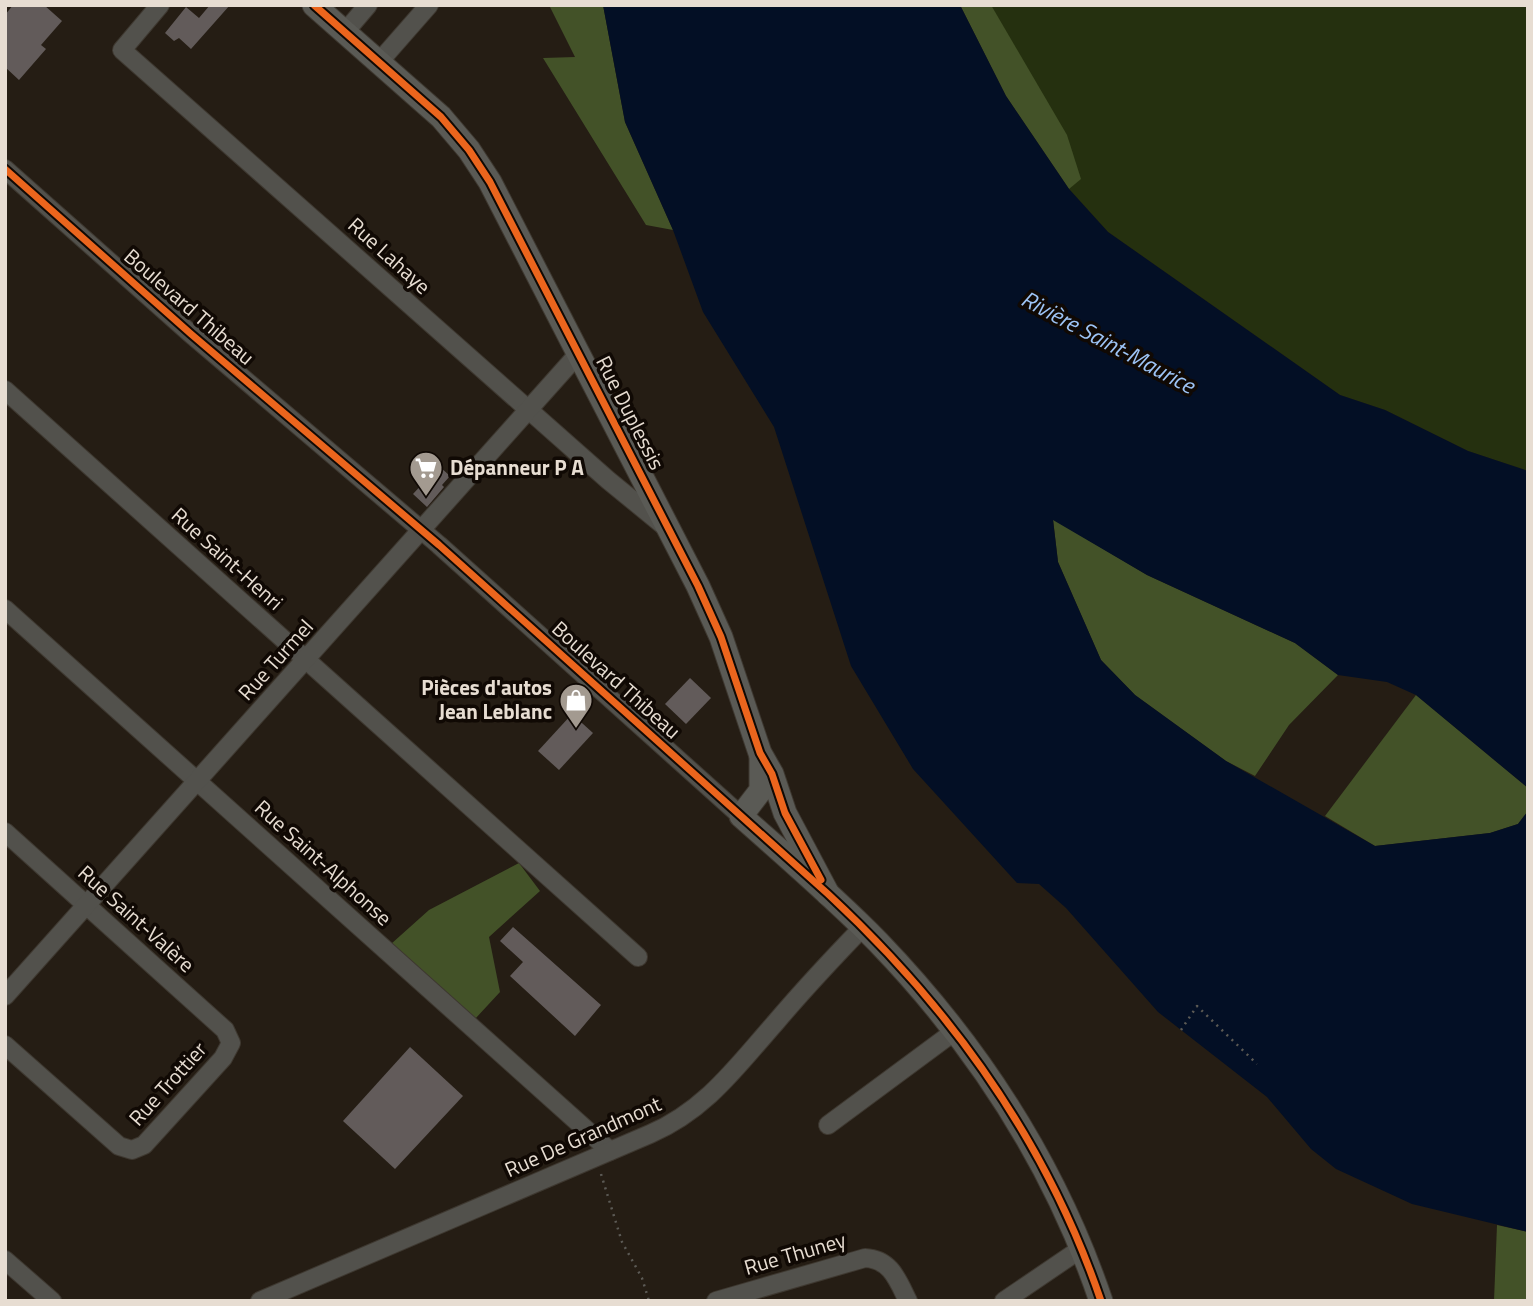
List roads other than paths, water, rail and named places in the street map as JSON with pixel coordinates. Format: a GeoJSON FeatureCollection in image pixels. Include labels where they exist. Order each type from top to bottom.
{"type":"FeatureCollection","features":[{"type":"Feature","properties":{"kind":"main road","name":"Rue Duplessis"},"geometry":{"type":"LineString","coordinates":[[314,5],[442,117],[478,163],[512,222],[671,531],[721,637],[760,753],[772,774],[794,831],[828,894]]}},
{"type":"Feature","properties":{"kind":"main road","name":"Rue Duplessis"},"geometry":{"type":"LineString","coordinates":[[741,816],[761,790],[760,753]]}},
{"type":"Feature","properties":{"kind":"main road","name":"Boulevard Thibeau"},"geometry":{"type":"LineString","coordinates":[[741,816],[863,927],[906,972],[955,1031],[1001,1094],[1027,1137],[1082,1248],[1101,1301]]}},
{"type":"Feature","properties":{"kind":"street"},"geometry":{"type":"LineString","coordinates":[[345,32],[368,5]]}},
{"type":"Feature","properties":{"kind":"street"},"geometry":{"type":"LineString","coordinates":[[379,62],[429,5]]}},
{"type":"Feature","properties":{"kind":"street","name":"Rue Lahaye"},"geometry":{"type":"LineString","coordinates":[[156,7],[122,50],[528,410],[671,531]]}},
{"type":"Feature","properties":{"kind":"street","name":"Boulevard Thibeau"},"geometry":{"type":"LineString","coordinates":[[5,169],[191,334],[421,530],[741,816]]}},
{"type":"Feature","properties":{"kind":"street","name":"Rue Turmel"},"geometry":{"type":"LineString","coordinates":[[5,996],[579,353]]}},
{"type":"Feature","properties":{"kind":"street","name":"Rue Saint-Henri"},"geometry":{"type":"LineString","coordinates":[[5,390],[638,957]]}},
{"type":"Feature","properties":{"kind":"street","name":"Rue Saint-Alphonse"},"geometry":{"type":"LineString","coordinates":[[5,609],[603,1154]]}},
{"type":"Feature","properties":{"kind":"street","name":"Rue Saint-Valère"},"geometry":{"type":"LineString","coordinates":[[5,832],[225,1031],[230,1043]]}},
{"type":"Feature","properties":{"kind":"street","name":"Rue De Grandmont"},"geometry":{"type":"LineString","coordinates":[[260,1301],[665,1127],[698,1107],[863,927]]}},
{"type":"Feature","properties":{"kind":"street"},"geometry":{"type":"LineString","coordinates":[[828,1125],[955,1031]]}},
{"type":"Feature","properties":{"kind":"street","name":"Rue Trottier"},"geometry":{"type":"LineString","coordinates":[[5,1045],[119,1146],[132,1150],[141,1147],[153,1135],[223,1058],[230,1043]]}},
{"type":"Feature","properties":{"kind":"street"},"geometry":{"type":"LineString","coordinates":[[1004,1301],[1082,1248]]}},
{"type":"Feature","properties":{"kind":"street","name":"Rue Thuney"},"geometry":{"type":"LineString","coordinates":[[716,1301],[865,1258],[877,1259],[886,1264],[908,1301]]}},
{"type":"Feature","properties":{"kind":"street"},"geometry":{"type":"LineString","coordinates":[[5,1260],[52,1301]]}},
{"type":"Feature","properties":{"kind":"water","name":"Rivière Saint-Maurice"},"geometry":{"type":"Polygon","coordinates":[[[603,5],[960,5],[1006,96],[1069,189],[1108,232],[1340,395],[1385,410],[1468,451],[1528,471],[1528,788],[1416,695],[1387,682],[1338,675],[1295,643],[1147,575],[1053,520],[1058,562],[1101,660],[1135,695],[1226,761],[1375,846],[1490,833],[1518,824],[1528,811],[1528,1232],[1412,1204],[1336,1169],[1311,1149],[1267,1097],[1158,1012],[1066,908],[1039,884],[1017,883],[913,769],[851,666],[774,427],[703,312],[673,230],[625,122],[603,5]]]}},
{"type":"Feature","properties":{"kind":"place","name":"Dépanneur P A"},"geometry":{"type":"Point","coordinates":[426,498]}},
{"type":"Feature","properties":{"kind":"place","name":"Pièces d'autos Jean Leblanc"},"geometry":{"type":"Point","coordinates":[576,730]}}]}
